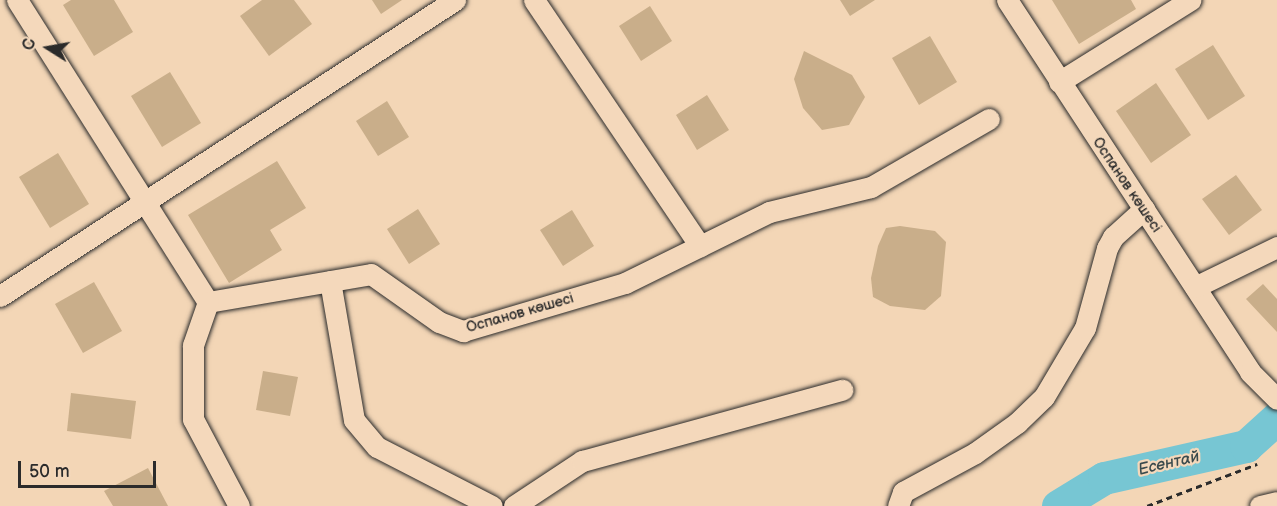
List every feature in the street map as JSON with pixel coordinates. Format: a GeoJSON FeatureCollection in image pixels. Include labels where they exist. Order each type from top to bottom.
{"type":"FeatureCollection","features":[{"type":"Feature","properties":{"kind":"street"},"geometry":{"type":"LineString","coordinates":[[17,0],[148,202],[208,302],[193,345],[193,419],[239,506]]}},
{"type":"Feature","properties":{"kind":"street"},"geometry":{"type":"LineString","coordinates":[[0,296],[148,202],[455,0]]}},
{"type":"Feature","properties":{"kind":"street"},"geometry":{"type":"LineString","coordinates":[[534,0],[700,246]]}},
{"type":"Feature","properties":{"kind":"street","name":"Оспанов көшесі"},"geometry":{"type":"LineString","coordinates":[[1007,0],[1250,372],[1277,399]]}},
{"type":"Feature","properties":{"kind":"street"},"geometry":{"type":"LineString","coordinates":[[1059,82],[1190,0]]}},
{"type":"Feature","properties":{"kind":"street","name":"Оспанов көшесі"},"geometry":{"type":"LineString","coordinates":[[208,302],[372,274],[439,322],[463,331],[625,283],[769,212],[871,187],[989,119]]}},
{"type":"Feature","properties":{"kind":"street"},"geometry":{"type":"LineString","coordinates":[[898,506],[903,492],[975,453],[1044,397],[1085,328],[1107,248],[1144,209]]}},
{"type":"Feature","properties":{"kind":"street"},"geometry":{"type":"LineString","coordinates":[[1195,287],[1277,247]]}},
{"type":"Feature","properties":{"kind":"street"},"geometry":{"type":"LineString","coordinates":[[330,281],[354,420],[377,447],[492,506]]}},
{"type":"Feature","properties":{"kind":"street"},"geometry":{"type":"LineString","coordinates":[[514,506],[582,460],[842,390]]}},
{"type":"Feature","properties":{"kind":"street"},"geometry":{"type":"LineString","coordinates":[[1260,506],[1277,502]]}},
{"type":"Feature","properties":{"kind":"path"},"geometry":{"type":"LineString","coordinates":[[1147,506],[1257,464]]}},
{"type":"Feature","properties":{"kind":"building"},"geometry":{"type":"Polygon","coordinates":[[[71,0],[114,0],[133,32],[94,56],[63,5],[71,0]]]}},
{"type":"Feature","properties":{"kind":"building"},"geometry":{"type":"Polygon","coordinates":[[[262,0],[294,0],[312,24],[269,56],[240,16],[262,0]]]}},
{"type":"Feature","properties":{"kind":"building"},"geometry":{"type":"Polygon","coordinates":[[[372,0],[402,0],[381,14],[372,0]]]}},
{"type":"Feature","properties":{"kind":"building"},"geometry":{"type":"Polygon","coordinates":[[[840,0],[875,0],[850,16],[840,0]]]}},
{"type":"Feature","properties":{"kind":"building"},"geometry":{"type":"Polygon","coordinates":[[[1052,0],[1131,0],[1136,9],[1079,44],[1052,0]]]}},
{"type":"Feature","properties":{"kind":"building"},"geometry":{"type":"Polygon","coordinates":[[[650,6],[672,41],[641,61],[619,26],[650,6]]]}},
{"type":"Feature","properties":{"kind":"building"},"geometry":{"type":"Polygon","coordinates":[[[930,36],[957,82],[919,105],[892,58],[930,36]]]}},
{"type":"Feature","properties":{"kind":"building"},"geometry":{"type":"Polygon","coordinates":[[[1213,45],[1245,96],[1208,120],[1175,69],[1213,45]]]}},
{"type":"Feature","properties":{"kind":"building"},"geometry":{"type":"Polygon","coordinates":[[[804,51],[852,75],[865,97],[849,125],[822,130],[803,108],[794,79],[804,51]]]}},
{"type":"Feature","properties":{"kind":"building"},"geometry":{"type":"Polygon","coordinates":[[[170,72],[201,123],[162,147],[131,96],[170,72]]]}},
{"type":"Feature","properties":{"kind":"building"},"geometry":{"type":"Polygon","coordinates":[[[1156,83],[1191,135],[1151,163],[1116,111],[1156,83]]]}},
{"type":"Feature","properties":{"kind":"building"},"geometry":{"type":"Polygon","coordinates":[[[707,95],[729,130],[697,150],[676,115],[707,95]]]}},
{"type":"Feature","properties":{"kind":"building"},"geometry":{"type":"Polygon","coordinates":[[[387,101],[409,137],[378,156],[356,121],[387,101]]]}},
{"type":"Feature","properties":{"kind":"building"},"geometry":{"type":"Polygon","coordinates":[[[58,153],[89,204],[50,228],[19,177],[58,153]]]}},
{"type":"Feature","properties":{"kind":"building"},"geometry":{"type":"Polygon","coordinates":[[[277,161],[306,208],[270,230],[282,250],[229,283],[188,215],[277,161]]]}},
{"type":"Feature","properties":{"kind":"building"},"geometry":{"type":"Polygon","coordinates":[[[1236,175],[1262,210],[1229,235],[1202,199],[1236,175]]]}},
{"type":"Feature","properties":{"kind":"building"},"geometry":{"type":"Polygon","coordinates":[[[418,209],[440,244],[409,264],[387,229],[418,209]]]}},
{"type":"Feature","properties":{"kind":"building"},"geometry":{"type":"Polygon","coordinates":[[[572,210],[594,246],[563,266],[540,230],[572,210]]]}},
{"type":"Feature","properties":{"kind":"building"},"geometry":{"type":"Polygon","coordinates":[[[900,226],[935,231],[946,242],[941,296],[925,310],[890,306],[873,297],[871,278],[878,246],[886,228],[900,226]]]}},
{"type":"Feature","properties":{"kind":"building"},"geometry":{"type":"Polygon","coordinates":[[[94,282],[122,331],[83,353],[55,304],[94,282]]]}},
{"type":"Feature","properties":{"kind":"building"},"geometry":{"type":"Polygon","coordinates":[[[1263,284],[1277,299],[1277,332],[1246,299],[1263,284]]]}},
{"type":"Feature","properties":{"kind":"building"},"geometry":{"type":"Polygon","coordinates":[[[263,371],[298,377],[290,416],[256,410],[263,371]]]}},
{"type":"Feature","properties":{"kind":"building"},"geometry":{"type":"Polygon","coordinates":[[[71,393],[136,401],[131,439],[67,431],[71,393]]]}},
{"type":"Feature","properties":{"kind":"building"},"geometry":{"type":"Polygon","coordinates":[[[148,468],[168,506],[113,506],[104,491],[148,468]]]}},
{"type":"Feature","properties":{"kind":"waterway","name":"Есентай"},"geometry":{"type":"LineString","coordinates":[[1058,506],[1104,478],[1246,446],[1277,418]]}}]}
